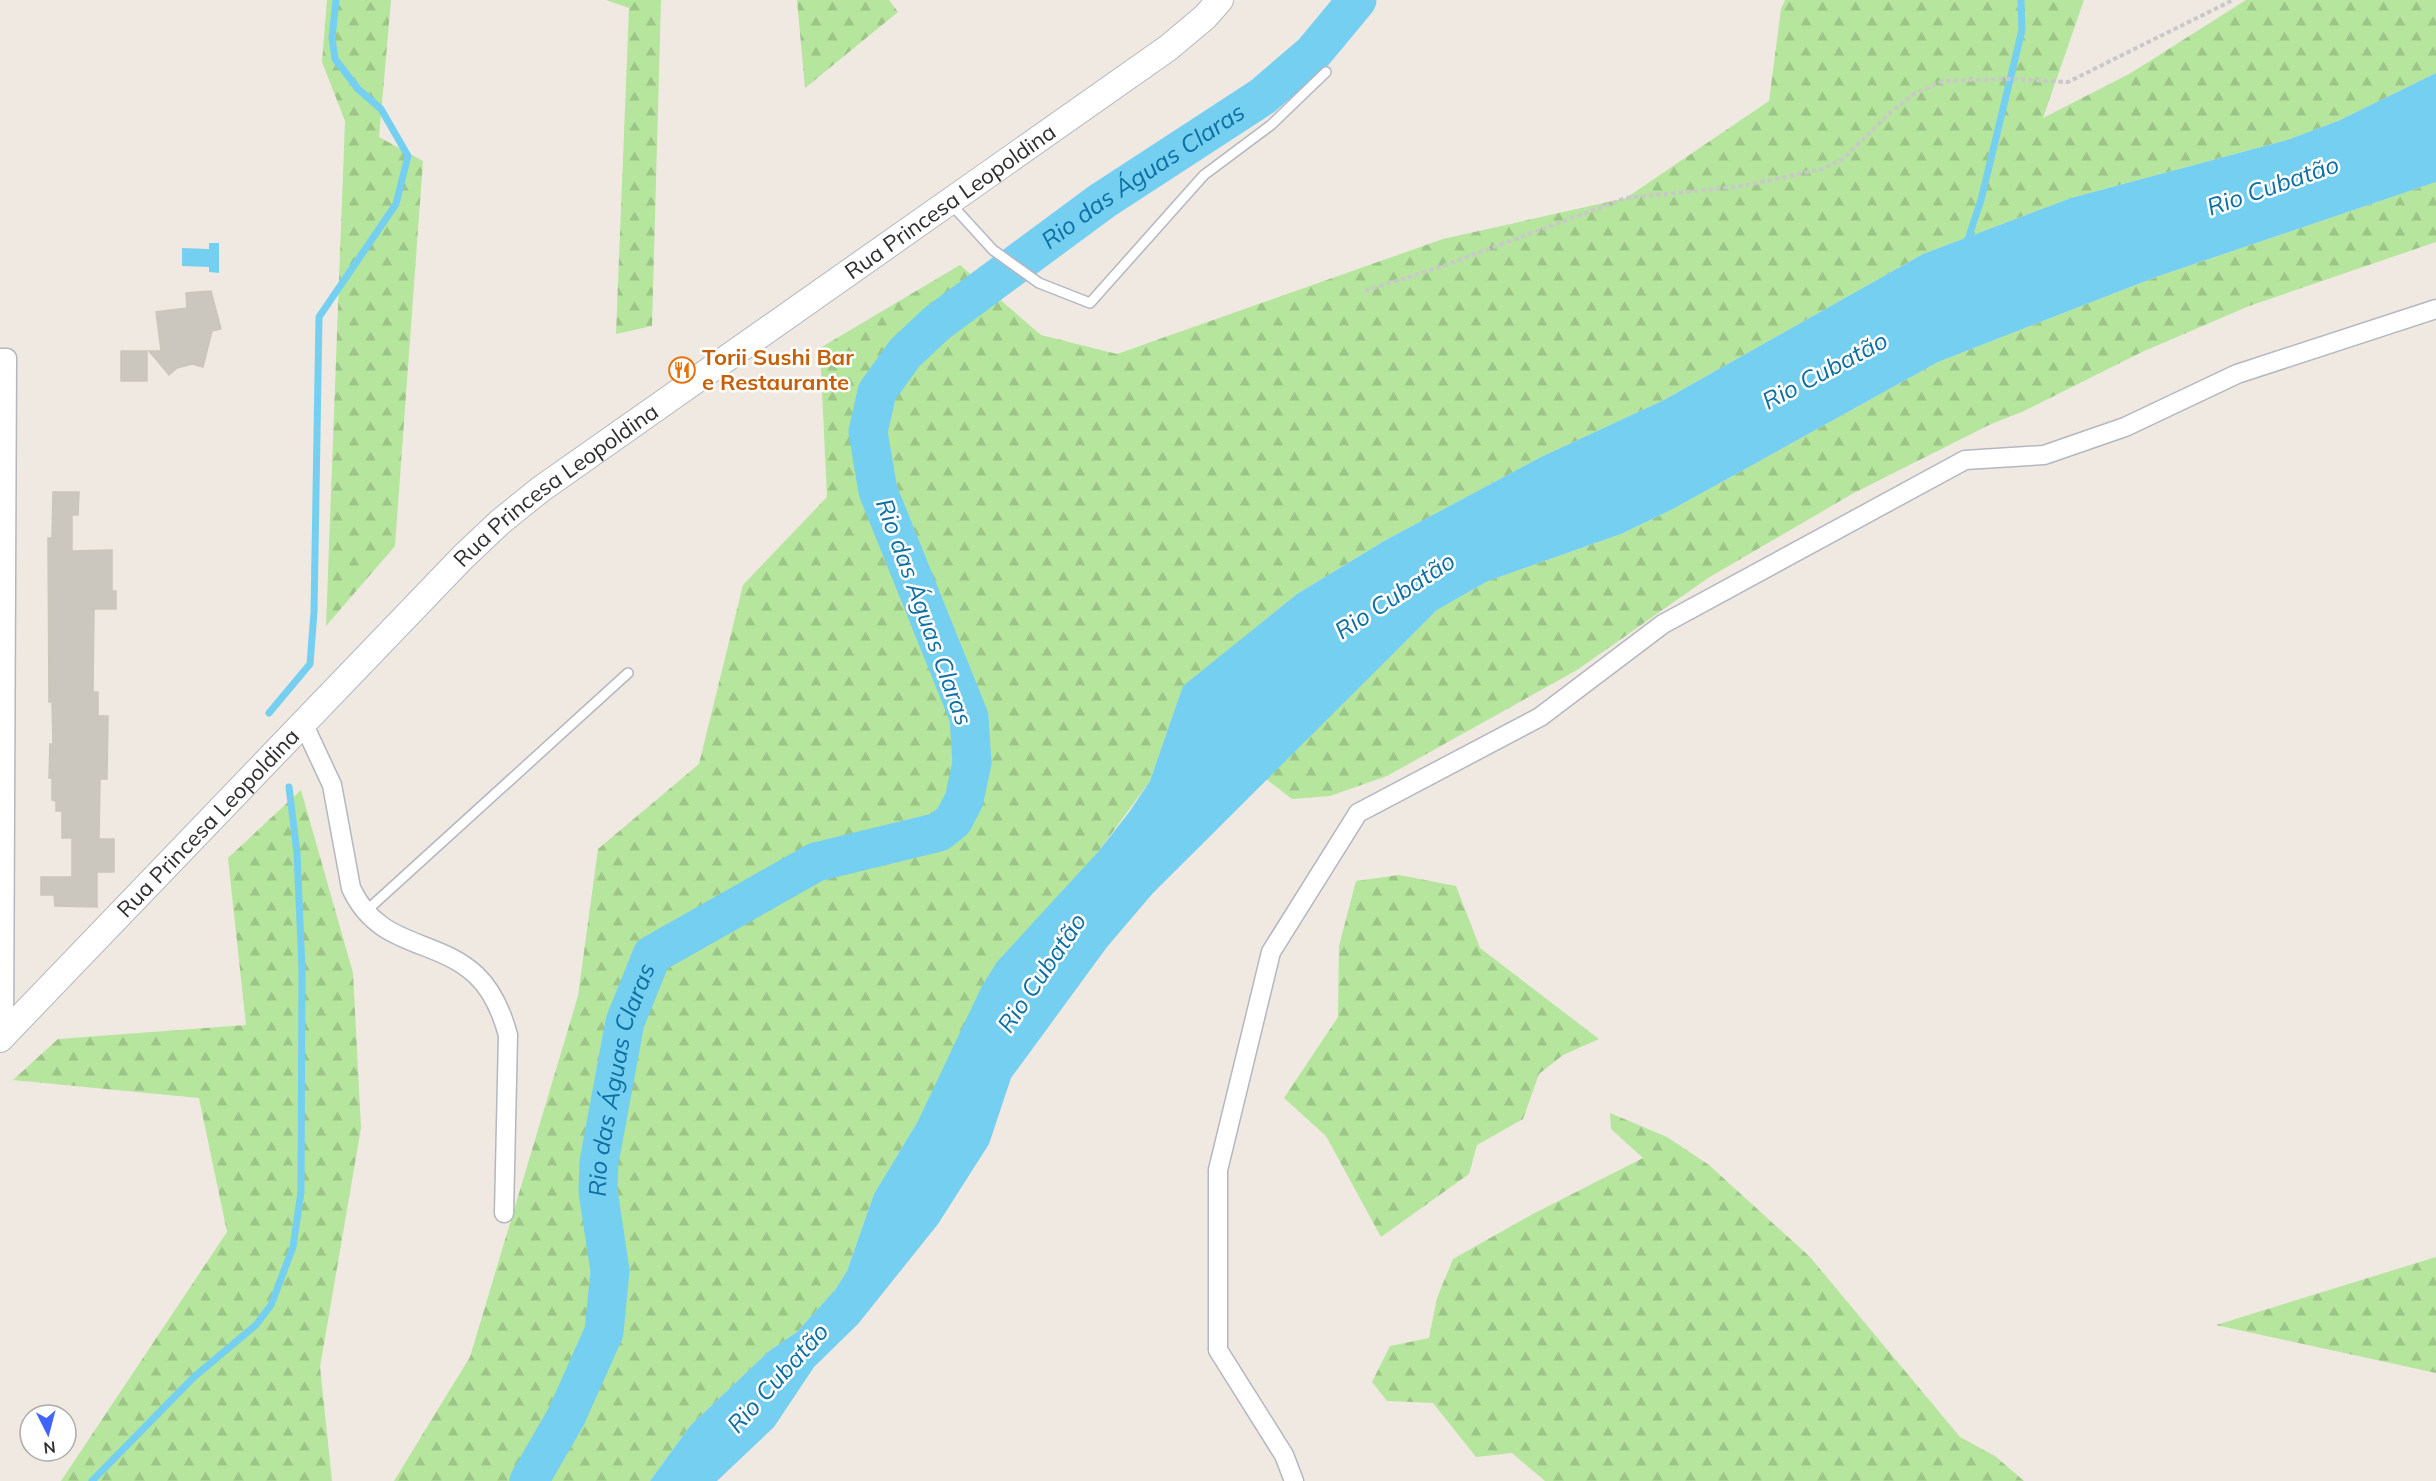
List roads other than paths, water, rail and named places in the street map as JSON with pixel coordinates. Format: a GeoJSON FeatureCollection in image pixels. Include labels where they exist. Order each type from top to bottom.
{"type":"FeatureCollection","features":[{"type":"Feature","properties":{"kind":"street","name":"Rua Princesa Leopoldina"},"geometry":{"type":"LineString","coordinates":[[2,1037],[463,557],[508,515],[541,489],[1168,48],[1196,25],[1220,0]]}},
{"type":"Feature","properties":{"kind":"street"},"geometry":{"type":"LineString","coordinates":[[1294,1481],[1284,1455],[1218,1350],[1218,1170],[1271,952],[1358,813],[1540,717],[1663,624],[1965,460],[2044,455],[2125,427],[2237,374],[2436,309]]}},
{"type":"Feature","properties":{"kind":"street"},"geometry":{"type":"LineString","coordinates":[[2,1037],[3,358]]}},
{"type":"Feature","properties":{"kind":"street"},"geometry":{"type":"LineString","coordinates":[[304,725],[332,785],[351,888],[358,903],[380,925],[394,934],[460,963],[475,974],[487,987],[503,1016],[508,1035],[504,1212]]}},
{"type":"Feature","properties":{"kind":"lane"},"geometry":{"type":"LineString","coordinates":[[949,202],[993,250],[1039,283],[1090,303],[1204,176],[1271,125],[1326,72]]}},
{"type":"Feature","properties":{"kind":"lane"},"geometry":{"type":"LineString","coordinates":[[365,912],[628,673]]}},
{"type":"Feature","properties":{"kind":"water","name":"Rio Cubatão"},"geometry":{"type":"Polygon","coordinates":[[[2436,73],[2436,182],[2156,277],[1938,362],[1673,509],[1621,534],[1488,581],[1437,610],[1153,893],[1107,947],[1011,1078],[989,1144],[938,1224],[858,1324],[814,1367],[774,1427],[717,1481],[650,1481],[690,1426],[769,1351],[797,1332],[835,1290],[847,1271],[874,1194],[918,1121],[982,986],[997,962],[1098,852],[1130,811],[1150,781],[1183,686],[1297,594],[1384,541],[1541,457],[1664,400],[1923,254],[2071,198],[2287,140],[2338,121],[2436,73]]]}},
{"type":"Feature","properties":{"kind":"water"},"geometry":{"type":"Polygon","coordinates":[[[209,243],[219,243],[219,273],[209,272],[209,267],[182,266],[182,248],[209,249],[209,243]]]}},
{"type":"Feature","properties":{"kind":"waterway"},"geometry":{"type":"LineString","coordinates":[[269,713],[310,664],[314,612],[319,317],[396,204],[408,156],[381,109],[358,89],[335,59],[332,38],[336,0]]}},
{"type":"Feature","properties":{"kind":"waterway","name":"Rio das Águas Claras"},"geometry":{"type":"LineString","coordinates":[[529,1481],[566,1417],[604,1332],[610,1271],[598,1191],[599,1162],[625,1022],[652,955],[816,862],[939,832],[953,821],[964,800],[972,763],[969,717],[878,491],[868,432],[877,392],[905,353],[937,323],[1102,201],[1263,96],[1313,53],[1357,0]]}},
{"type":"Feature","properties":{"kind":"waterway"},"geometry":{"type":"LineString","coordinates":[[1966,245],[1981,200],[2022,30],[2021,0]]}},
{"type":"Feature","properties":{"kind":"waterway"},"geometry":{"type":"LineString","coordinates":[[92,1481],[194,1377],[256,1325],[271,1305],[293,1247],[301,1192],[302,968],[297,853],[289,787]]}},
{"type":"Feature","properties":{"kind":"place","name":"Torii Sushi Bar e Restaurante"},"geometry":{"type":"Point","coordinates":[682,370]}}]}
